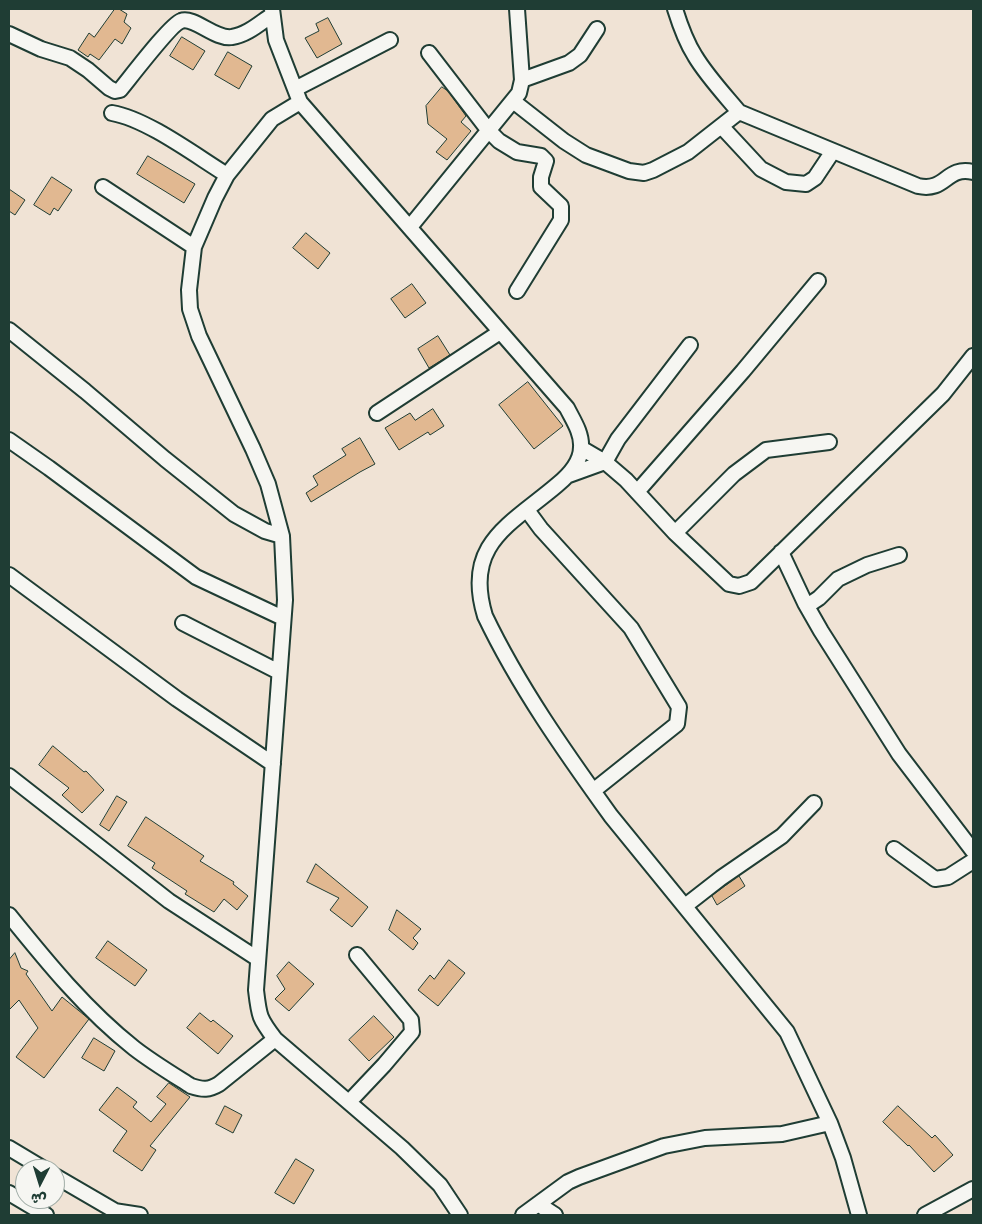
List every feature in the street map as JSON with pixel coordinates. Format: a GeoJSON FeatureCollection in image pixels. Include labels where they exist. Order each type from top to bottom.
{"type":"FeatureCollection","features":[{"type":"Feature","properties":{"kind":"street"},"geometry":{"type":"LineString","coordinates":[[410,228],[519,92],[522,80],[517,9]]}},
{"type":"Feature","properties":{"kind":"street"},"geometry":{"type":"LineString","coordinates":[[675,9],[695,56],[739,112],[918,186],[928,188],[936,186],[943,183],[950,175],[956,172],[973,172]]}},
{"type":"Feature","properties":{"kind":"street"},"geometry":{"type":"LineString","coordinates":[[9,34],[41,49],[70,58],[109,88],[116,91],[120,90],[169,31],[180,21],[188,20],[216,35],[230,37],[246,33],[272,12]]}},
{"type":"Feature","properties":{"kind":"street"},"geometry":{"type":"LineString","coordinates":[[272,12],[276,40],[298,96],[567,408],[577,427],[581,448],[577,461],[569,475]]}},
{"type":"Feature","properties":{"kind":"street"},"geometry":{"type":"LineString","coordinates":[[522,80],[569,63],[580,55],[597,29]]}},
{"type":"Feature","properties":{"kind":"street"},"geometry":{"type":"LineString","coordinates":[[390,40],[298,96],[272,119],[227,175],[194,247],[189,290],[190,310],[210,360],[268,484],[282,536],[285,600],[256,990],[260,1018],[275,1039],[402,1148],[440,1185],[460,1215]]}},
{"type":"Feature","properties":{"kind":"street"},"geometry":{"type":"LineString","coordinates":[[430,53],[499,142],[517,152],[541,156],[546,161],[541,177],[541,187],[561,206],[561,220],[517,291]]}},
{"type":"Feature","properties":{"kind":"street"},"geometry":{"type":"LineString","coordinates":[[513,101],[564,141],[586,155],[628,171],[644,172],[653,170],[688,152],[739,112]]}},
{"type":"Feature","properties":{"kind":"street"},"geometry":{"type":"LineString","coordinates":[[112,113],[124,115],[164,135],[227,175]]}},
{"type":"Feature","properties":{"kind":"street"},"geometry":{"type":"LineString","coordinates":[[722,126],[762,168],[786,182],[806,184],[811,181],[815,178],[833,150]]}},
{"type":"Feature","properties":{"kind":"street"},"geometry":{"type":"LineString","coordinates":[[103,187],[194,247]]}},
{"type":"Feature","properties":{"kind":"street"},"geometry":{"type":"LineString","coordinates":[[637,492],[743,371],[818,281]]}},
{"type":"Feature","properties":{"kind":"street"},"geometry":{"type":"LineString","coordinates":[[9,330],[234,514],[265,531],[282,536]]}},
{"type":"Feature","properties":{"kind":"street"},"geometry":{"type":"LineString","coordinates":[[377,413],[500,332]]}},
{"type":"Feature","properties":{"kind":"street"},"geometry":{"type":"LineString","coordinates":[[690,345],[618,439],[606,462],[569,475],[502,529],[493,540],[484,555],[480,570],[481,601],[493,632],[530,698],[569,758],[611,816],[787,1032],[830,1122],[843,1158],[859,1215]]}},
{"type":"Feature","properties":{"kind":"street"},"geometry":{"type":"LineString","coordinates":[[581,448],[606,462],[718,576],[729,584],[739,586],[750,582],[782,552],[943,394],[973,356]]}},
{"type":"Feature","properties":{"kind":"street"},"geometry":{"type":"LineString","coordinates":[[9,440],[196,577],[283,618]]}},
{"type":"Feature","properties":{"kind":"street"},"geometry":{"type":"LineString","coordinates":[[674,533],[734,474],[766,450],[829,442]]}},
{"type":"Feature","properties":{"kind":"street"},"geometry":{"type":"LineString","coordinates":[[527,510],[559,550],[631,628],[679,708],[677,724],[593,791]]}},
{"type":"Feature","properties":{"kind":"street"},"geometry":{"type":"LineString","coordinates":[[782,552],[807,606],[899,754],[973,851]]}},
{"type":"Feature","properties":{"kind":"street"},"geometry":{"type":"LineString","coordinates":[[807,606],[819,598],[838,579],[867,565],[899,555]]}},
{"type":"Feature","properties":{"kind":"street"},"geometry":{"type":"LineString","coordinates":[[9,575],[178,698],[273,764]]}},
{"type":"Feature","properties":{"kind":"street"},"geometry":{"type":"LineString","coordinates":[[182,623],[279,672]]}},
{"type":"Feature","properties":{"kind":"street"},"geometry":{"type":"LineString","coordinates":[[9,776],[169,902],[258,959]]}},
{"type":"Feature","properties":{"kind":"street"},"geometry":{"type":"LineString","coordinates":[[685,906],[721,878],[782,836],[814,803]]}},
{"type":"Feature","properties":{"kind":"street"},"geometry":{"type":"LineString","coordinates":[[894,849],[936,879],[948,877],[973,862]]}},
{"type":"Feature","properties":{"kind":"street"},"geometry":{"type":"LineString","coordinates":[[9,915],[72,989],[99,1017],[134,1049],[191,1086],[201,1090],[210,1089],[219,1084],[275,1039]]}},
{"type":"Feature","properties":{"kind":"street"},"geometry":{"type":"LineString","coordinates":[[349,1102],[412,1032],[411,1020],[357,956]]}},
{"type":"Feature","properties":{"kind":"street"},"geometry":{"type":"LineString","coordinates":[[523,1215],[568,1182],[664,1146],[705,1138],[782,1134],[830,1122]]}},
{"type":"Feature","properties":{"kind":"street"},"geometry":{"type":"LineString","coordinates":[[9,1148],[27,1159]]}},
{"type":"Feature","properties":{"kind":"street"},"geometry":{"type":"LineString","coordinates":[[65,1182],[118,1213],[140,1215]]}},
{"type":"Feature","properties":{"kind":"street"},"geometry":{"type":"LineString","coordinates":[[925,1215],[973,1189]]}},
{"type":"Feature","properties":{"kind":"street"},"geometry":{"type":"LineString","coordinates":[[9,1193],[46,1215]]}},
{"type":"Feature","properties":{"kind":"street"},"geometry":{"type":"LineString","coordinates":[[538,1204],[555,1215]]}},
{"type":"Feature","properties":{"kind":"building"},"geometry":{"type":"Polygon","coordinates":[[[115,9],[119,9],[127,14],[124,22],[131,28],[122,44],[115,39],[99,60],[90,54],[88,57],[78,50],[89,33],[94,37],[115,9]]]}},
{"type":"Feature","properties":{"kind":"building"},"geometry":{"type":"Polygon","coordinates":[[[328,18],[342,44],[317,58],[305,38],[319,31],[316,24],[328,18]]]}},
{"type":"Feature","properties":{"kind":"building"},"geometry":{"type":"Polygon","coordinates":[[[182,37],[205,51],[193,70],[170,56],[182,37]]]}},
{"type":"Feature","properties":{"kind":"building"},"geometry":{"type":"Polygon","coordinates":[[[228,52],[252,66],[239,89],[215,75],[228,52]]]}},
{"type":"Feature","properties":{"kind":"building"},"geometry":{"type":"Polygon","coordinates":[[[442,87],[448,91],[466,116],[461,122],[471,131],[447,160],[436,152],[447,139],[428,124],[426,106],[442,87]]]}},
{"type":"Feature","properties":{"kind":"building"},"geometry":{"type":"Polygon","coordinates":[[[148,156],[195,184],[184,203],[137,174],[148,156]]]}},
{"type":"Feature","properties":{"kind":"building"},"geometry":{"type":"Polygon","coordinates":[[[52,177],[72,190],[58,211],[54,208],[50,215],[34,205],[52,177]]]}},
{"type":"Feature","properties":{"kind":"building"},"geometry":{"type":"Polygon","coordinates":[[[9,189],[25,200],[15,215],[9,211],[9,189]]]}},
{"type":"Feature","properties":{"kind":"building"},"geometry":{"type":"Polygon","coordinates":[[[306,233],[330,253],[318,269],[293,248],[306,233]]]}},
{"type":"Feature","properties":{"kind":"building"},"geometry":{"type":"Polygon","coordinates":[[[412,284],[426,303],[405,318],[391,299],[412,284]]]}},
{"type":"Feature","properties":{"kind":"building"},"geometry":{"type":"Polygon","coordinates":[[[438,336],[450,355],[429,368],[418,349],[438,336]]]}},
{"type":"Feature","properties":{"kind":"building"},"geometry":{"type":"Polygon","coordinates":[[[528,382],[563,426],[534,449],[499,405],[528,382]]]}},
{"type":"Feature","properties":{"kind":"building"},"geometry":{"type":"Polygon","coordinates":[[[433,409],[444,426],[430,435],[428,432],[399,450],[385,428],[410,413],[415,420],[433,409]]]}},
{"type":"Feature","properties":{"kind":"building"},"geometry":{"type":"Polygon","coordinates":[[[360,438],[375,464],[311,502],[306,493],[318,485],[313,476],[346,455],[342,449],[360,438]]]}},
{"type":"Feature","properties":{"kind":"building"},"geometry":{"type":"Polygon","coordinates":[[[53,746],[84,772],[86,771],[104,790],[82,813],[62,795],[69,788],[39,765],[53,746]]]}},
{"type":"Feature","properties":{"kind":"building"},"geometry":{"type":"Polygon","coordinates":[[[117,796],[127,802],[109,831],[100,825],[117,796]]]}},
{"type":"Feature","properties":{"kind":"building"},"geometry":{"type":"Polygon","coordinates":[[[146,817],[204,856],[200,861],[234,882],[233,884],[248,896],[237,910],[224,899],[214,912],[185,894],[187,891],[152,868],[155,863],[128,846],[146,817]]]}},
{"type":"Feature","properties":{"kind":"building"},"geometry":{"type":"Polygon","coordinates":[[[316,864],[368,907],[352,927],[330,910],[339,898],[307,882],[316,864]]]}},
{"type":"Feature","properties":{"kind":"building"},"geometry":{"type":"Polygon","coordinates":[[[739,876],[745,886],[717,905],[712,896],[739,876]]]}},
{"type":"Feature","properties":{"kind":"building"},"geometry":{"type":"Polygon","coordinates":[[[397,910],[421,929],[413,938],[418,943],[413,950],[389,930],[397,910]]]}},
{"type":"Feature","properties":{"kind":"building"},"geometry":{"type":"Polygon","coordinates":[[[108,941],[147,970],[135,986],[96,958],[108,941]]]}},
{"type":"Feature","properties":{"kind":"building"},"geometry":{"type":"Polygon","coordinates":[[[15,953],[21,968],[28,971],[26,974],[52,1011],[62,997],[89,1019],[44,1078],[16,1057],[38,1028],[19,1000],[9,1010],[9,960],[15,953]]]}},
{"type":"Feature","properties":{"kind":"building"},"geometry":{"type":"Polygon","coordinates":[[[449,960],[465,973],[438,1006],[418,990],[430,975],[434,979],[449,960]]]}},
{"type":"Feature","properties":{"kind":"building"},"geometry":{"type":"Polygon","coordinates":[[[289,962],[314,984],[289,1011],[275,999],[285,989],[277,976],[289,962]]]}},
{"type":"Feature","properties":{"kind":"building"},"geometry":{"type":"Polygon","coordinates":[[[200,1013],[211,1022],[213,1020],[233,1036],[218,1054],[187,1028],[200,1013]]]}},
{"type":"Feature","properties":{"kind":"building"},"geometry":{"type":"Polygon","coordinates":[[[374,1016],[394,1037],[369,1061],[349,1040],[374,1016]]]}},
{"type":"Feature","properties":{"kind":"building"},"geometry":{"type":"Polygon","coordinates":[[[94,1038],[115,1051],[104,1071],[82,1058],[94,1038]]]}},
{"type":"Feature","properties":{"kind":"building"},"geometry":{"type":"Polygon","coordinates":[[[169,1083],[190,1097],[150,1146],[156,1150],[142,1171],[113,1151],[127,1131],[99,1110],[117,1087],[137,1102],[133,1107],[151,1122],[166,1104],[157,1097],[169,1083]]]}},
{"type":"Feature","properties":{"kind":"building"},"geometry":{"type":"Polygon","coordinates":[[[225,1106],[242,1115],[233,1133],[216,1124],[225,1106]]]}},
{"type":"Feature","properties":{"kind":"building"},"geometry":{"type":"Polygon","coordinates":[[[898,1106],[932,1138],[935,1135],[953,1155],[934,1172],[909,1145],[883,1122],[898,1106]]]}},
{"type":"Feature","properties":{"kind":"building"},"geometry":{"type":"Polygon","coordinates":[[[296,1159],[314,1170],[294,1204],[275,1193],[296,1159]]]}}]}
